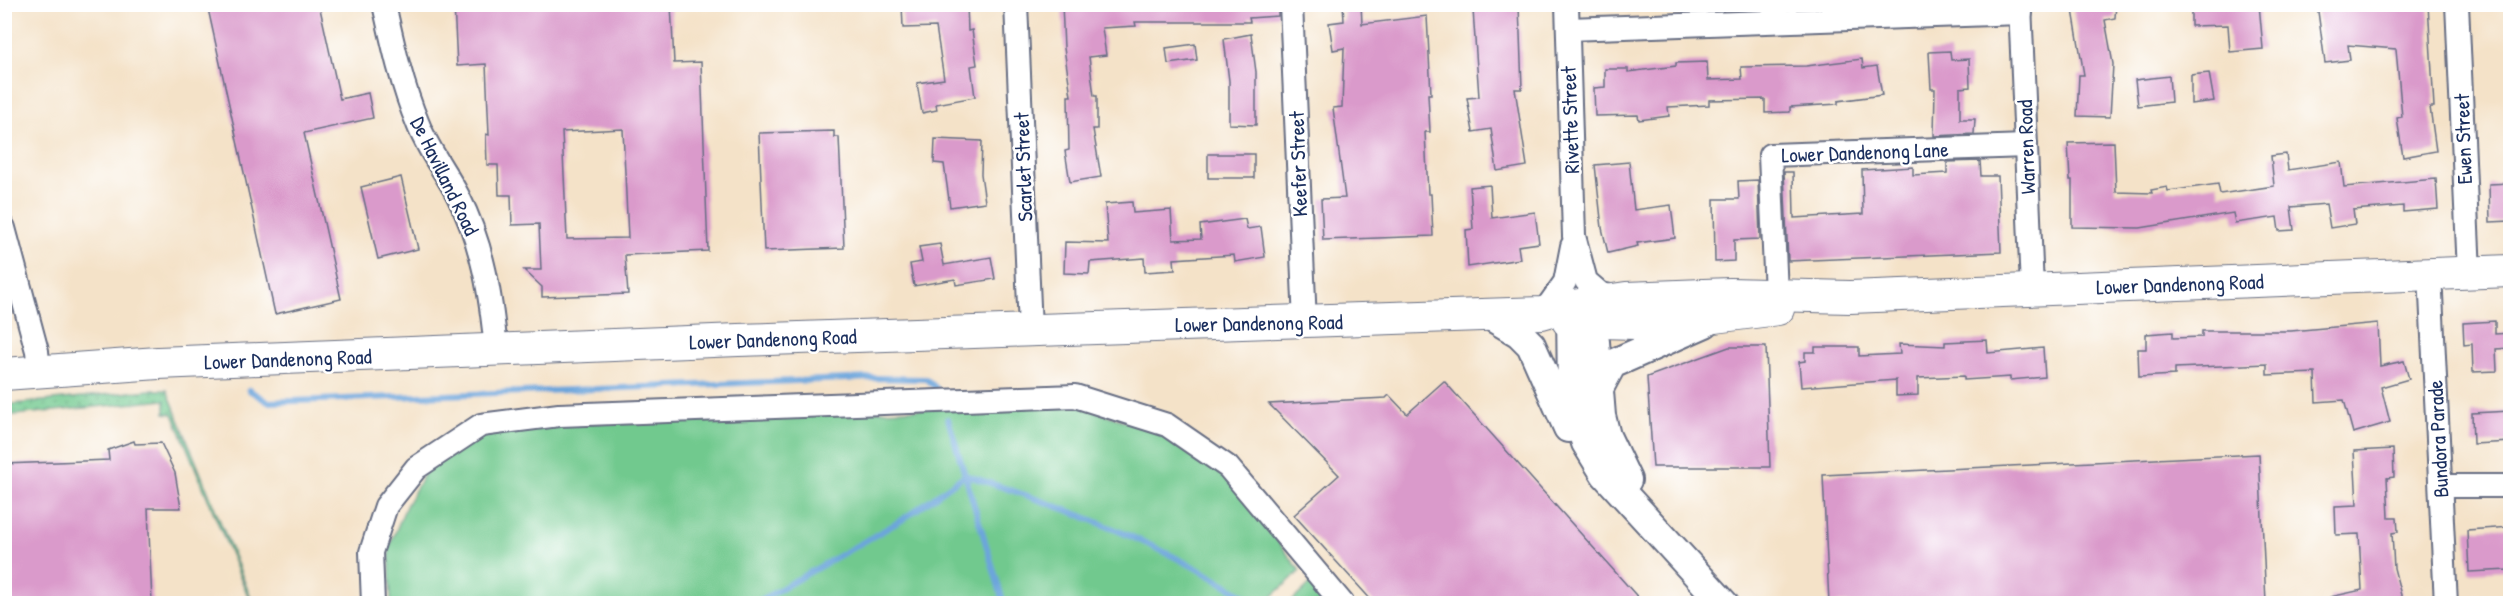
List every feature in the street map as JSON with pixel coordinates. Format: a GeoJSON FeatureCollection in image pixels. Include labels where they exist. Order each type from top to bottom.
{"type":"FeatureCollection","features":[{"type":"Feature","properties":{"kind":"highway","name":"Lower Dandenong Road"},"geometry":{"type":"LineString","coordinates":[[1573,313],[1626,298],[1776,294],[1850,297],[2511,271]]}},
{"type":"Feature","properties":{"kind":"highway","name":"Lower Dandenong Road"},"geometry":{"type":"LineString","coordinates":[[4,374],[158,363],[1030,329],[1305,323],[1573,313],[1635,323],[1718,318],[1850,297]]}},
{"type":"Feature","properties":{"kind":"main road"},"geometry":{"type":"LineString","coordinates":[[1573,313],[1598,390],[1606,436],[1651,524]]}},
{"type":"Feature","properties":{"kind":"main road"},"geometry":{"type":"LineString","coordinates":[[1573,313],[1574,408],[1586,443],[1601,469]]}},
{"type":"Feature","properties":{"kind":"main road"},"geometry":{"type":"LineString","coordinates":[[1490,315],[1519,333],[1531,345],[1566,425],[1581,447],[1724,603]]}},
{"type":"Feature","properties":{"kind":"main road"},"geometry":{"type":"LineString","coordinates":[[1598,390],[1612,364],[1718,318]]}},
{"type":"Feature","properties":{"kind":"street","name":"De Havilland Road"},"geometry":{"type":"LineString","coordinates":[[384,4],[398,64],[417,122],[429,150],[456,193],[477,240],[490,294],[496,350]]}},
{"type":"Feature","properties":{"kind":"street","name":"Scarlet Street"},"geometry":{"type":"LineString","coordinates":[[1016,4],[1030,329]]}},
{"type":"Feature","properties":{"kind":"street","name":"Keefer Street"},"geometry":{"type":"LineString","coordinates":[[1291,4],[1305,323]]}},
{"type":"Feature","properties":{"kind":"street","name":"Rivette Street"},"geometry":{"type":"LineString","coordinates":[[1567,4],[1574,236],[1584,277],[1592,289],[1612,297],[1626,298]]}},
{"type":"Feature","properties":{"kind":"street","name":"Ewen Street"},"geometry":{"type":"LineString","coordinates":[[2457,4],[2469,273]]}},
{"type":"Feature","properties":{"kind":"street"},"geometry":{"type":"LineString","coordinates":[[1568,29],[2020,9]]}},
{"type":"Feature","properties":{"kind":"street","name":"Warren Road"},"geometry":{"type":"LineString","coordinates":[[2020,9],[2032,289]]}},
{"type":"Feature","properties":{"kind":"street","name":"Lower Dandenong Lane"},"geometry":{"type":"LineString","coordinates":[[1776,294],[1770,155],[2026,146]]}},
{"type":"Feature","properties":{"kind":"street"},"geometry":{"type":"LineString","coordinates":[[4,228],[37,351],[39,371]]}},
{"type":"Feature","properties":{"kind":"street","name":"Rivette Street"},"geometry":{"type":"LineString","coordinates":[[1573,313],[1565,282],[1574,236]]}},
{"type":"Feature","properties":{"kind":"street","name":"Bundora Parade"},"geometry":{"type":"LineString","coordinates":[[2430,274],[2446,603]]}},
{"type":"Feature","properties":{"kind":"street"},"geometry":{"type":"LineString","coordinates":[[373,603],[371,552],[386,506],[416,468],[481,425],[559,415],[1075,396],[1167,425],[1228,467],[1343,603]]}},
{"type":"Feature","properties":{"kind":"street"},"geometry":{"type":"LineString","coordinates":[[2441,486],[2511,486]]}},
{"type":"Feature","properties":{"kind":"green space"},"geometry":{"type":"Polygon","coordinates":[[[167,390],[253,603],[251,603],[173,414],[165,413],[165,400],[5,416],[5,405],[167,390]]]}},
{"type":"Feature","properties":{"kind":"green space"},"geometry":{"type":"Polygon","coordinates":[[[1072,403],[1174,438],[1218,471],[1249,502],[1300,571],[1264,604],[391,604],[389,548],[406,506],[425,473],[466,441],[514,426],[1072,403]]]}},
{"type":"Feature","properties":{"kind":"green space"},"geometry":{"type":"Polygon","coordinates":[[[1316,578],[1337,604],[1289,604],[1316,578]]]}},
{"type":"Feature","properties":{"kind":"building"},"geometry":{"type":"Polygon","coordinates":[[[207,4],[319,4],[340,99],[368,93],[373,118],[304,133],[341,299],[275,314],[207,4]]]}},
{"type":"Feature","properties":{"kind":"building"},"geometry":{"type":"Polygon","coordinates":[[[454,4],[671,4],[674,63],[701,62],[708,251],[625,255],[628,294],[542,297],[542,287],[524,270],[541,270],[539,224],[512,225],[511,195],[499,195],[498,165],[487,165],[486,134],[489,135],[486,64],[457,66],[454,4]],[[623,129],[562,132],[567,239],[628,238],[623,129]]]}},
{"type":"Feature","properties":{"kind":"building"},"geometry":{"type":"Polygon","coordinates":[[[902,4],[967,4],[968,31],[972,30],[977,65],[971,66],[975,97],[936,104],[937,110],[922,113],[917,83],[944,79],[936,27],[903,28],[902,4]]]}},
{"type":"Feature","properties":{"kind":"building"},"geometry":{"type":"Polygon","coordinates":[[[1062,4],[1278,4],[1278,16],[1249,18],[1250,22],[1135,22],[1136,26],[1102,28],[1106,55],[1089,57],[1094,96],[1097,96],[1097,129],[1093,129],[1101,177],[1070,182],[1065,151],[1069,150],[1068,96],[1071,96],[1064,48],[1062,4]]]}},
{"type":"Feature","properties":{"kind":"building"},"geometry":{"type":"Polygon","coordinates":[[[1343,4],[1361,4],[1362,24],[1427,16],[1431,94],[1428,94],[1430,132],[1425,132],[1433,236],[1323,240],[1321,199],[1345,198],[1333,108],[1342,107],[1344,48],[1333,50],[1329,23],[1344,21],[1343,4]]]}},
{"type":"Feature","properties":{"kind":"building"},"geometry":{"type":"Polygon","coordinates":[[[2072,4],[2116,4],[2115,18],[2105,20],[2113,64],[2110,117],[2077,116],[2079,75],[2084,75],[2072,4]]]}},
{"type":"Feature","properties":{"kind":"building"},"geometry":{"type":"Polygon","coordinates":[[[2191,4],[2259,4],[2263,49],[2230,52],[2228,25],[2191,26],[2191,4]]]}},
{"type":"Feature","properties":{"kind":"building"},"geometry":{"type":"Polygon","coordinates":[[[2317,4],[2428,4],[2434,107],[2430,107],[2436,151],[2403,157],[2397,118],[2402,117],[2396,49],[2348,45],[2350,60],[2325,63],[2317,4]]]}},
{"type":"Feature","properties":{"kind":"building"},"geometry":{"type":"Polygon","coordinates":[[[1519,6],[1522,89],[1515,89],[1527,166],[1497,171],[1491,129],[1473,132],[1467,98],[1479,97],[1473,10],[1519,6]]]}},
{"type":"Feature","properties":{"kind":"building"},"geometry":{"type":"Polygon","coordinates":[[[1251,34],[1256,72],[1256,125],[1229,124],[1229,81],[1224,39],[1251,34]]]}},
{"type":"Feature","properties":{"kind":"building"},"geometry":{"type":"Polygon","coordinates":[[[1195,44],[1197,60],[1168,64],[1166,48],[1195,44]]]}},
{"type":"Feature","properties":{"kind":"building"},"geometry":{"type":"Polygon","coordinates":[[[1950,51],[1951,60],[1969,59],[1970,87],[1960,88],[1960,119],[1975,119],[1974,134],[1934,136],[1935,89],[1931,89],[1929,52],[1950,51]]]}},
{"type":"Feature","properties":{"kind":"building"},"geometry":{"type":"Polygon","coordinates":[[[1862,59],[1863,68],[1877,66],[1882,95],[1838,101],[1838,104],[1790,107],[1790,112],[1765,113],[1765,99],[1709,100],[1709,105],[1668,107],[1669,116],[1639,120],[1638,115],[1595,116],[1594,88],[1605,87],[1605,69],[1628,69],[1628,72],[1676,66],[1676,63],[1707,62],[1708,80],[1742,79],[1741,67],[1806,66],[1862,59]]]}},
{"type":"Feature","properties":{"kind":"building"},"geometry":{"type":"Polygon","coordinates":[[[2209,73],[2214,101],[2191,104],[2191,75],[2209,73]]]}},
{"type":"Feature","properties":{"kind":"building"},"geometry":{"type":"Polygon","coordinates":[[[2169,76],[2171,102],[2138,106],[2135,80],[2169,76]]]}},
{"type":"Feature","properties":{"kind":"building"},"geometry":{"type":"Polygon","coordinates":[[[834,131],[834,137],[839,137],[844,248],[764,251],[759,133],[834,131]]]}},
{"type":"Feature","properties":{"kind":"building"},"geometry":{"type":"Polygon","coordinates":[[[935,139],[982,141],[981,174],[985,202],[950,207],[944,164],[934,163],[935,139]]]}},
{"type":"Feature","properties":{"kind":"building"},"geometry":{"type":"Polygon","coordinates":[[[2114,142],[2116,192],[2152,193],[2151,190],[2167,187],[2168,191],[2218,184],[2220,194],[2274,186],[2271,156],[2286,154],[2288,170],[2341,162],[2344,187],[2436,179],[2438,209],[2403,212],[2403,206],[2353,210],[2355,224],[2330,228],[2326,204],[2291,207],[2294,230],[2279,231],[2277,217],[2235,223],[2233,213],[2140,228],[2072,227],[2072,180],[2070,180],[2068,143],[2114,142]]]}},
{"type":"Feature","properties":{"kind":"building"},"geometry":{"type":"Polygon","coordinates":[[[1208,154],[1254,154],[1254,178],[1208,178],[1208,154]]]}},
{"type":"Feature","properties":{"kind":"building"},"geometry":{"type":"Polygon","coordinates":[[[1980,161],[1981,176],[1998,176],[2001,252],[1788,261],[1784,172],[1793,172],[1794,218],[1863,214],[1862,170],[1913,167],[1913,175],[1947,173],[1947,162],[1980,161]]]}},
{"type":"Feature","properties":{"kind":"building"},"geometry":{"type":"Polygon","coordinates":[[[1629,162],[1634,210],[1671,205],[1675,238],[1637,243],[1638,246],[1608,253],[1602,228],[1595,165],[1629,162]]]}},
{"type":"Feature","properties":{"kind":"building"},"geometry":{"type":"Polygon","coordinates":[[[401,177],[418,249],[378,259],[361,187],[401,177]]]}},
{"type":"Feature","properties":{"kind":"building"},"geometry":{"type":"Polygon","coordinates":[[[1758,180],[1760,239],[1734,240],[1734,261],[1715,262],[1714,199],[1739,199],[1738,181],[1758,180]]]}},
{"type":"Feature","properties":{"kind":"building"},"geometry":{"type":"Polygon","coordinates":[[[2511,183],[2511,221],[2490,222],[2489,184],[2511,183]]]}},
{"type":"Feature","properties":{"kind":"building"},"geometry":{"type":"Polygon","coordinates":[[[1490,185],[1492,218],[1535,212],[1539,243],[1518,246],[1520,259],[1468,267],[1466,230],[1473,229],[1470,187],[1490,185]]]}},
{"type":"Feature","properties":{"kind":"building"},"geometry":{"type":"Polygon","coordinates":[[[1132,202],[1133,213],[1171,210],[1173,240],[1201,239],[1200,225],[1245,219],[1247,229],[1261,227],[1265,257],[1235,262],[1234,255],[1174,259],[1175,270],[1145,272],[1144,258],[1090,262],[1089,274],[1064,273],[1065,242],[1108,243],[1105,204],[1132,202]]]}},
{"type":"Feature","properties":{"kind":"building"},"geometry":{"type":"Polygon","coordinates":[[[940,244],[944,265],[991,257],[995,279],[956,285],[955,279],[914,286],[910,264],[922,262],[919,247],[940,244]]]}},
{"type":"Feature","properties":{"kind":"building"},"geometry":{"type":"Polygon","coordinates":[[[2495,321],[2495,334],[2511,333],[2511,348],[2496,349],[2497,371],[2473,372],[2472,344],[2464,345],[2463,323],[2495,321]]]}},
{"type":"Feature","properties":{"kind":"building"},"geometry":{"type":"Polygon","coordinates":[[[2378,323],[2380,366],[2404,361],[2409,379],[2381,387],[2390,422],[2353,433],[2344,400],[2316,402],[2315,373],[2267,375],[2267,364],[2175,368],[2175,375],[2139,377],[2138,349],[2146,349],[2146,334],[2173,332],[2173,338],[2202,337],[2202,331],[2291,331],[2378,323]]]}},
{"type":"Feature","properties":{"kind":"building"},"geometry":{"type":"Polygon","coordinates":[[[1987,340],[1988,353],[2043,348],[2045,377],[2010,380],[2010,377],[1964,380],[1964,376],[1918,378],[1918,395],[1896,396],[1896,380],[1801,387],[1799,362],[1805,361],[1805,352],[1815,352],[1815,347],[1859,347],[1859,356],[1900,354],[1899,344],[1945,346],[1945,342],[1987,340]]]}},
{"type":"Feature","properties":{"kind":"building"},"geometry":{"type":"Polygon","coordinates":[[[1729,347],[1766,347],[1770,467],[1653,467],[1647,377],[1729,347]]]}},
{"type":"Feature","properties":{"kind":"building"},"geometry":{"type":"Polygon","coordinates":[[[1444,381],[1643,603],[1374,603],[1294,515],[1339,475],[1269,404],[1386,398],[1389,395],[1407,414],[1444,381]]]}},
{"type":"Feature","properties":{"kind":"building"},"geometry":{"type":"Polygon","coordinates":[[[2511,411],[2511,442],[2473,444],[2472,413],[2511,411]]]}},
{"type":"Feature","properties":{"kind":"building"},"geometry":{"type":"Polygon","coordinates":[[[134,441],[135,444],[161,443],[175,473],[181,508],[148,508],[152,603],[4,603],[4,464],[109,460],[108,450],[134,441]]]}},
{"type":"Feature","properties":{"kind":"building"},"geometry":{"type":"Polygon","coordinates":[[[2393,449],[2394,477],[2387,478],[2389,517],[2397,517],[2398,532],[2392,533],[2394,568],[2403,603],[2331,603],[2330,597],[2362,590],[2359,534],[2336,535],[2335,506],[2357,505],[2354,451],[2393,449]]]}},
{"type":"Feature","properties":{"kind":"building"},"geometry":{"type":"Polygon","coordinates":[[[2259,454],[2266,603],[1829,603],[1823,475],[2259,454]]]}},
{"type":"Feature","properties":{"kind":"building"},"geometry":{"type":"Polygon","coordinates":[[[2511,527],[2509,570],[2469,572],[2467,530],[2511,527]]]}},
{"type":"Feature","properties":{"kind":"waterway"},"geometry":{"type":"LineString","coordinates":[[249,390],[268,402],[872,378],[926,379],[936,388]]}},
{"type":"Feature","properties":{"kind":"waterway"},"geometry":{"type":"LineString","coordinates":[[948,419],[1004,604]]}},
{"type":"Feature","properties":{"kind":"waterway"},"geometry":{"type":"LineString","coordinates":[[754,604],[902,520],[965,475],[1041,500],[1116,530],[1188,564],[1257,604]]}}]}
